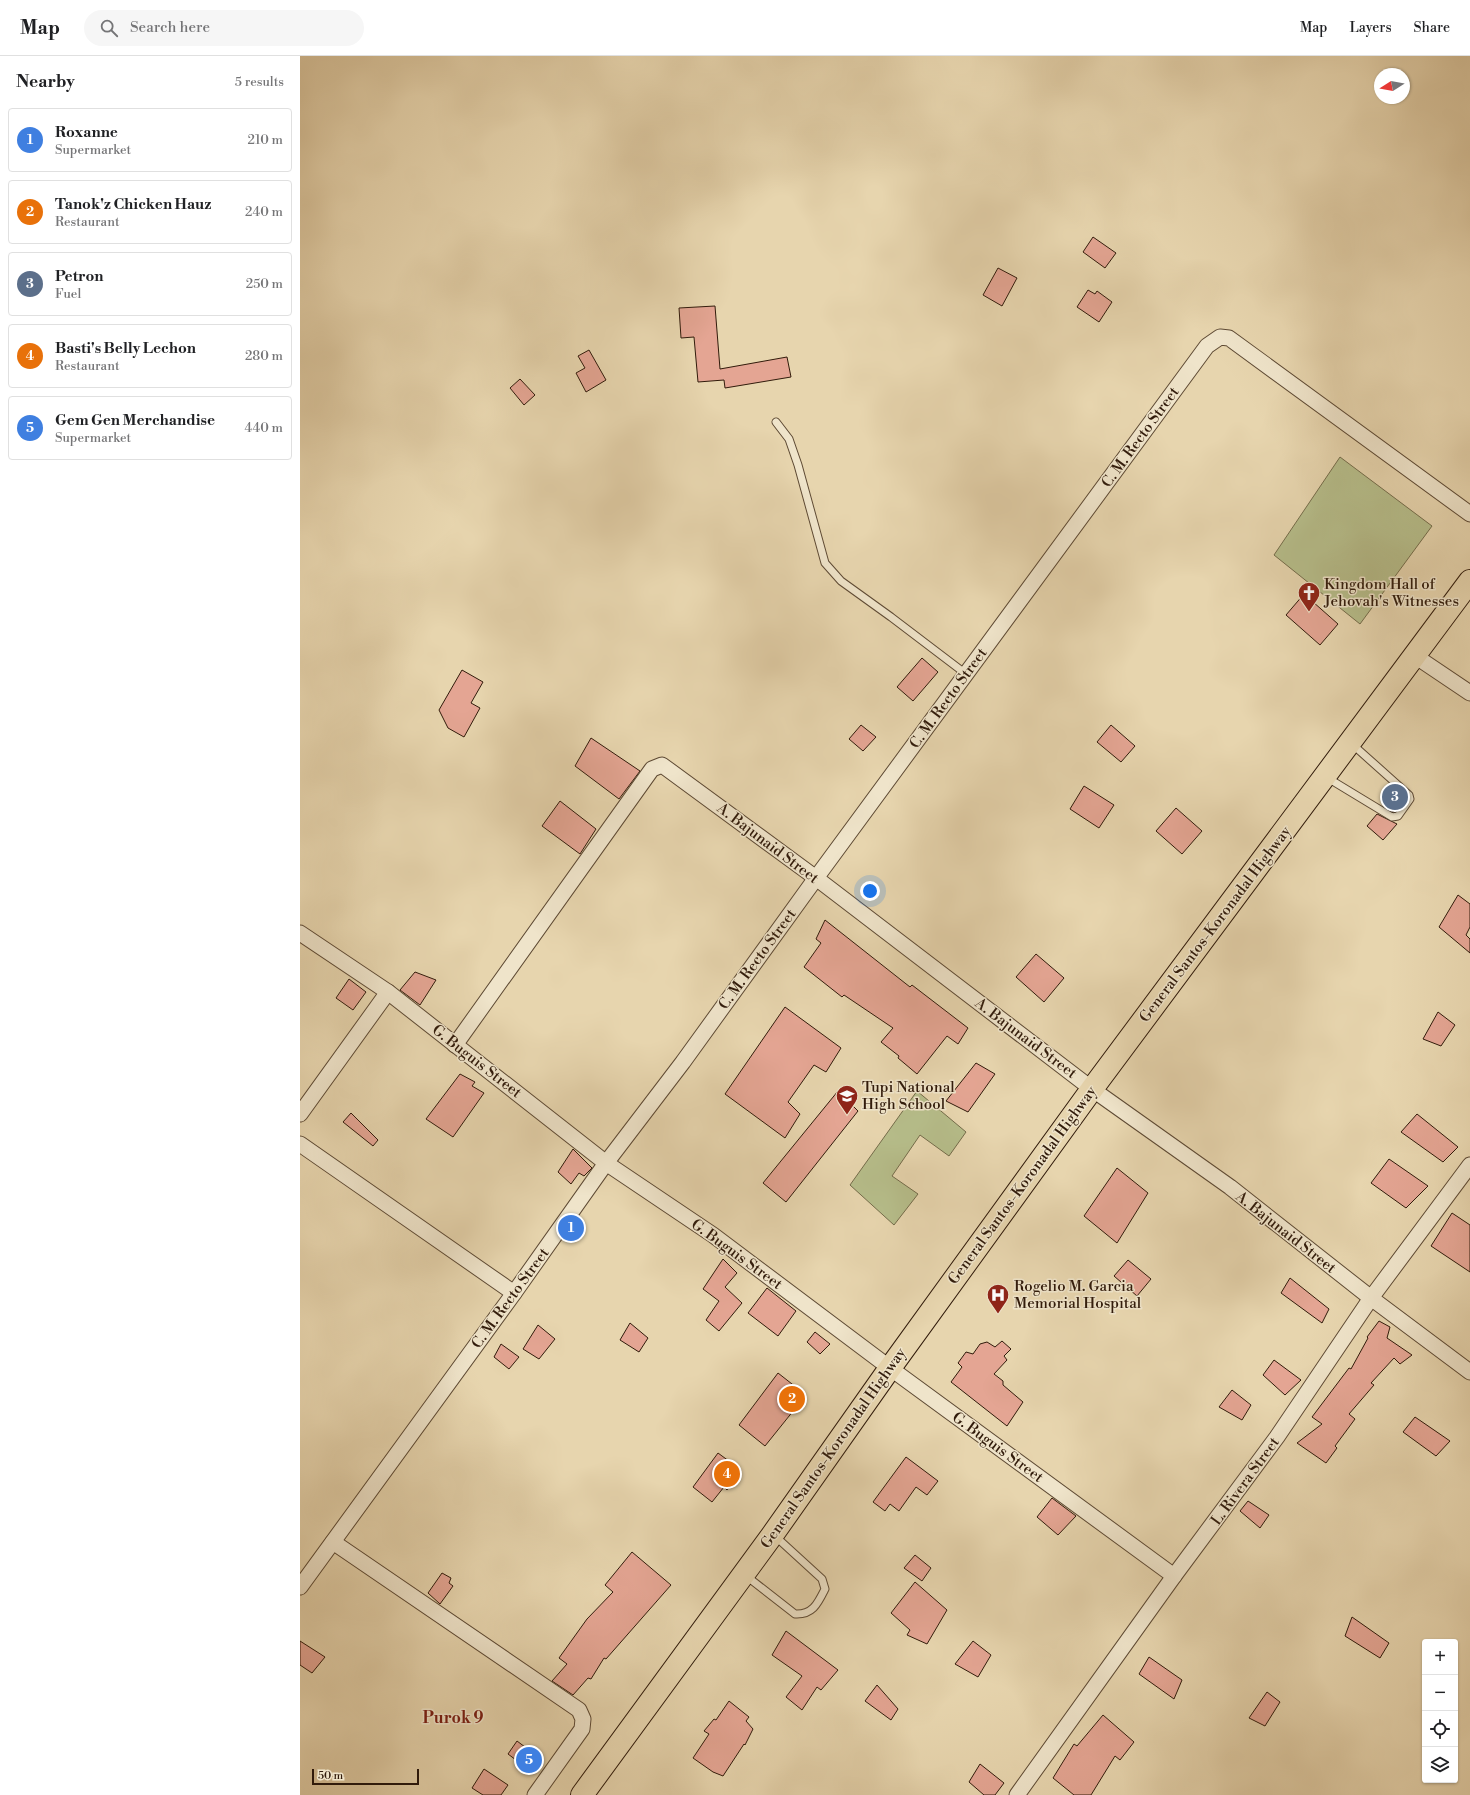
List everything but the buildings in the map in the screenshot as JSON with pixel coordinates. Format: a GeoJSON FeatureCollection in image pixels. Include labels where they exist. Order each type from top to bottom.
{"type":"FeatureCollection","features":[{"type":"Feature","properties":{"kind":"highway","name":"General Santos-Koronadal Highway"},"geometry":{"type":"LineString","coordinates":[[582,1795],[773,1534],[890,1368],[1092,1088],[1326,777],[1470,581]]}},
{"type":"Feature","properties":{"kind":"street","name":"C. M. Recto Street"},"geometry":{"type":"LineString","coordinates":[[300,1587],[514,1293],[606,1163],[683,1062],[816,878],[1207,346],[1220,337],[1229,338],[1237,343],[1470,514]]}},
{"type":"Feature","properties":{"kind":"street"},"geometry":{"type":"LineString","coordinates":[[1415,656],[1470,693]]}},
{"type":"Feature","properties":{"kind":"street","name":"A. Bajunaid Street"},"geometry":{"type":"LineString","coordinates":[[456,1044],[652,769],[658,765],[664,766],[816,878],[1092,1088],[1230,1187],[1371,1298],[1470,1372]]}},
{"type":"Feature","properties":{"kind":"street","name":"G. Buguis Street"},"geometry":{"type":"LineString","coordinates":[[300,933],[388,992],[606,1163],[713,1236],[1174,1576]]}},
{"type":"Feature","properties":{"kind":"street"},"geometry":{"type":"LineString","coordinates":[[300,1114],[388,992]]}},
{"type":"Feature","properties":{"kind":"street"},"geometry":{"type":"LineString","coordinates":[[300,1144],[514,1293]]}},
{"type":"Feature","properties":{"kind":"street","name":"L. Rivera Street"},"geometry":{"type":"LineString","coordinates":[[1017,1795],[1174,1576],[1277,1437],[1371,1298],[1470,1165]]}},
{"type":"Feature","properties":{"kind":"street"},"geometry":{"type":"LineString","coordinates":[[333,1542],[579,1710],[583,1719],[582,1729],[535,1795]]}},
{"type":"Feature","properties":{"kind":"lane"},"geometry":{"type":"LineString","coordinates":[[776,422],[789,439],[798,465],[825,563],[841,582],[966,674]]}},
{"type":"Feature","properties":{"kind":"lane"},"geometry":{"type":"LineString","coordinates":[[1326,777],[1392,817],[1398,816],[1410,800],[1410,795],[1351,742]]}},
{"type":"Feature","properties":{"kind":"lane"},"geometry":{"type":"LineString","coordinates":[[743,1574],[794,1614],[809,1612],[816,1606],[825,1589],[822,1579],[773,1534]]}},
{"type":"Feature","properties":{"kind":"green space"},"geometry":{"type":"Polygon","coordinates":[[[1340,457],[1432,526],[1360,624],[1274,555],[1340,457]]]}},
{"type":"Feature","properties":{"kind":"green space"},"geometry":{"type":"Polygon","coordinates":[[[917,1091],[966,1132],[949,1156],[920,1135],[892,1176],[918,1194],[894,1225],[850,1185],[917,1091]]]}},
{"type":"Feature","properties":{"kind":"place","name":"Kingdom Hall of Jehovah's Witnesses"},"geometry":{"type":"Point","coordinates":[1309,612]}},
{"type":"Feature","properties":{"kind":"place","name":"Petron"},"geometry":{"type":"Point","coordinates":[1395,797]}},
{"type":"Feature","properties":{"kind":"place","name":"Tupi National High School"},"geometry":{"type":"Point","coordinates":[847,1116]}},
{"type":"Feature","properties":{"kind":"place","name":"Roxanne"},"geometry":{"type":"Point","coordinates":[571,1228]}},
{"type":"Feature","properties":{"kind":"place","name":"Rogelio M. Garcia Memorial Hospital"},"geometry":{"type":"Point","coordinates":[998,1314]}},
{"type":"Feature","properties":{"kind":"place","name":"Tanok'z Chicken Hauz"},"geometry":{"type":"Point","coordinates":[792,1399]}},
{"type":"Feature","properties":{"kind":"place","name":"Basti's Belly Lechon"},"geometry":{"type":"Point","coordinates":[727,1474]}},
{"type":"Feature","properties":{"kind":"place","name":"Gem Gen Merchandise"},"geometry":{"type":"Point","coordinates":[529,1760]}},
{"type":"Feature","properties":{"kind":"district","name":"Purok 9"},"geometry":{"type":"Point","coordinates":[453,1717]}}]}
